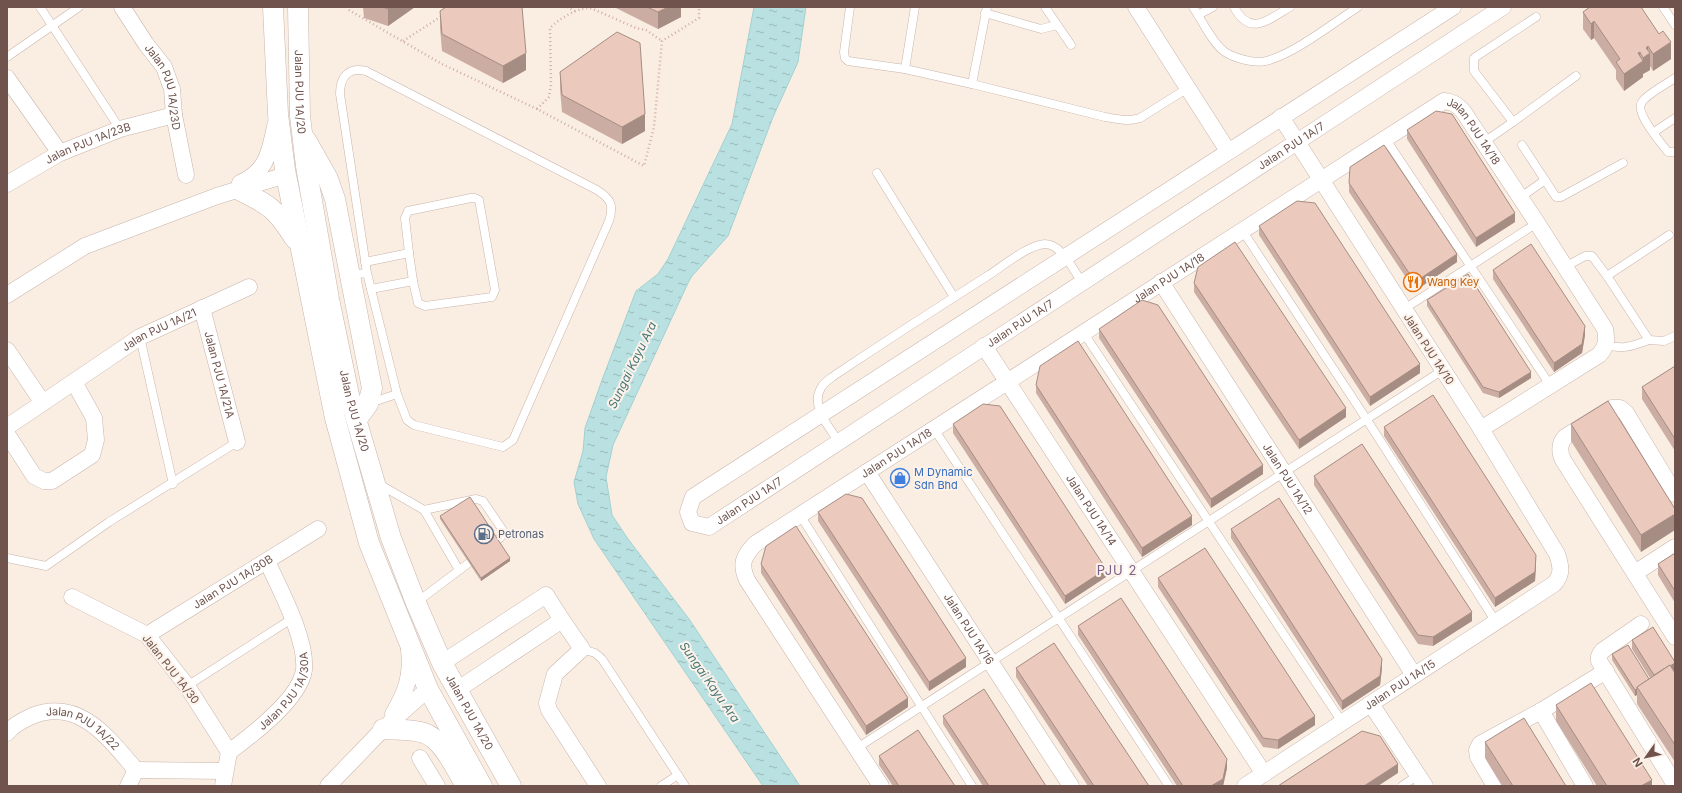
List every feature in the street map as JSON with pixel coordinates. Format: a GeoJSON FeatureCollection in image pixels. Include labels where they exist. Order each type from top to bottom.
{"type":"FeatureCollection","features":[{"type":"Feature","properties":{"kind":"street","name":"Jalan PJU 1A/23D"},"geometry":{"type":"LineString","coordinates":[[122,7],[146,44],[164,67],[172,89],[174,114],[186,175]]}},
{"type":"Feature","properties":{"kind":"street","name":"Jalan PJU 1A/20"},"geometry":{"type":"LineString","coordinates":[[273,7],[278,114],[286,175],[337,425],[369,543],[428,689],[482,786]]}},
{"type":"Feature","properties":{"kind":"street","name":"Jalan PJU 1A/20"},"geometry":{"type":"LineString","coordinates":[[298,7],[301,124],[306,166],[349,395],[362,412],[373,481],[391,538],[416,603],[442,663],[511,786]]}},
{"type":"Feature","properties":{"kind":"street"},"geometry":{"type":"LineString","coordinates":[[1136,7],[1228,151]]}},
{"type":"Feature","properties":{"kind":"street","name":"Jalan PJU 1A/7"},"geometry":{"type":"LineString","coordinates":[[1453,7],[692,497],[688,512],[692,523],[709,527],[1503,7]]}},
{"type":"Feature","properties":{"kind":"street"},"geometry":{"type":"LineString","coordinates":[[7,78],[60,153]]}},
{"type":"Feature","properties":{"kind":"street","name":"Jalan PJU 1A/18"},"geometry":{"type":"LineString","coordinates":[[881,786],[747,580],[743,572],[743,563],[746,554],[755,544],[1320,179],[1444,101],[1450,101],[1458,105],[1521,197],[1605,329],[1607,337],[1606,345]]}},
{"type":"Feature","properties":{"kind":"street","name":"Jalan PJU 1A/23B"},"geometry":{"type":"LineString","coordinates":[[7,184],[60,153],[120,129],[174,114]]}},
{"type":"Feature","properties":{"kind":"street"},"geometry":{"type":"LineString","coordinates":[[218,196],[252,177],[265,163],[278,114]]}},
{"type":"Feature","properties":{"kind":"street","name":"Jalan PJU 1A/10"},"geometry":{"type":"LineString","coordinates":[[1281,117],[1481,429],[1556,554],[1562,571],[1554,584]]}},
{"type":"Feature","properties":{"kind":"street"},"geometry":{"type":"LineString","coordinates":[[7,295],[85,246],[218,196],[286,175],[294,168],[298,157],[295,122],[301,124],[328,179],[358,274],[372,388],[362,412]]}},
{"type":"Feature","properties":{"kind":"street"},"geometry":{"type":"LineString","coordinates":[[239,190],[266,204],[282,219],[300,248]]}},
{"type":"Feature","properties":{"kind":"street","name":"Jalan PJU 1A/12"},"geometry":{"type":"LineString","coordinates":[[1161,282],[1414,676]]}},
{"type":"Feature","properties":{"kind":"street","name":"Jalan PJU 1A/21"},"geometry":{"type":"LineString","coordinates":[[7,427],[140,337],[249,287]]}},
{"type":"Feature","properties":{"kind":"street","name":"Jalan PJU 1A/21A"},"geometry":{"type":"LineString","coordinates":[[202,308],[237,442]]}},
{"type":"Feature","properties":{"kind":"street"},"geometry":{"type":"LineString","coordinates":[[1481,429],[1599,355],[1604,351],[1606,345]]}},
{"type":"Feature","properties":{"kind":"street","name":"Jalan PJU 1A/14"},"geometry":{"type":"LineString","coordinates":[[984,346],[1006,382],[1264,774]]}},
{"type":"Feature","properties":{"kind":"street"},"geometry":{"type":"LineString","coordinates":[[7,350],[43,403]]}},
{"type":"Feature","properties":{"kind":"street"},"geometry":{"type":"LineString","coordinates":[[7,434],[34,476],[44,481],[52,481],[92,455],[96,440],[94,418],[74,382]]}},
{"type":"Feature","properties":{"kind":"street"},"geometry":{"type":"LineString","coordinates":[[1675,494],[1626,414],[1620,408],[1612,408],[1565,436],[1561,442],[1560,454],[1563,460],[1675,637]]}},
{"type":"Feature","properties":{"kind":"street","name":"Jalan PJU 1A/16"},"geometry":{"type":"LineString","coordinates":[[867,472],[1071,786]]}},
{"type":"Feature","properties":{"kind":"street","name":"Jalan PJU 1A/30B"},"geometry":{"type":"LineString","coordinates":[[147,635],[318,529]]}},
{"type":"Feature","properties":{"kind":"street"},"geometry":{"type":"LineString","coordinates":[[1635,573],[1675,547]]}},
{"type":"Feature","properties":{"kind":"street","name":"Jalan PJU 1A/30A"},"geometry":{"type":"LineString","coordinates":[[229,752],[253,734],[289,698],[298,686],[304,671],[304,656],[293,618],[267,561]]}},
{"type":"Feature","properties":{"kind":"street","name":"Jalan PJU 1A/15"},"geometry":{"type":"LineString","coordinates":[[1246,786],[1554,584]]}},
{"type":"Feature","properties":{"kind":"street"},"geometry":{"type":"LineString","coordinates":[[442,663],[546,595],[582,649],[555,674],[547,704],[549,710],[598,786]]}},
{"type":"Feature","properties":{"kind":"street","name":"Jalan PJU 1A/30"},"geometry":{"type":"LineString","coordinates":[[72,597],[147,635],[187,686],[229,752]]}},
{"type":"Feature","properties":{"kind":"street"},"geometry":{"type":"LineString","coordinates":[[328,786],[384,729],[428,689],[431,679],[431,672],[429,661],[414,617],[416,603]]}},
{"type":"Feature","properties":{"kind":"street"},"geometry":{"type":"LineString","coordinates":[[457,690],[562,620]]}},
{"type":"Feature","properties":{"kind":"street"},"geometry":{"type":"LineString","coordinates":[[1641,624],[1602,651],[1599,656],[1599,661],[1673,784]]}},
{"type":"Feature","properties":{"kind":"street"},"geometry":{"type":"LineString","coordinates":[[384,729],[406,690],[410,666],[407,636]]}},
{"type":"Feature","properties":{"kind":"street"},"geometry":{"type":"LineString","coordinates":[[1495,786],[1478,757],[1477,750],[1480,744],[1541,711],[1606,671]]}},
{"type":"Feature","properties":{"kind":"street"},"geometry":{"type":"LineString","coordinates":[[1371,704],[1421,781]]}},
{"type":"Feature","properties":{"kind":"street","name":"Jalan PJU 1A/22"},"geometry":{"type":"LineString","coordinates":[[7,733],[10,729],[24,720],[40,713],[66,711],[89,721],[136,770]]}},
{"type":"Feature","properties":{"kind":"street"},"geometry":{"type":"LineString","coordinates":[[1541,711],[1585,786]]}},
{"type":"Feature","properties":{"kind":"street"},"geometry":{"type":"LineString","coordinates":[[384,729],[423,732],[433,736],[442,747],[466,786]]}},
{"type":"Feature","properties":{"kind":"street"},"geometry":{"type":"LineString","coordinates":[[128,786],[136,770],[224,778],[229,752]]}},
{"type":"Feature","properties":{"kind":"street"},"geometry":{"type":"LineString","coordinates":[[420,758],[437,786]]}},
{"type":"Feature","properties":{"kind":"lane"},"geometry":{"type":"LineString","coordinates":[[40,7],[120,129]]}},
{"type":"Feature","properties":{"kind":"lane"},"geometry":{"type":"LineString","coordinates":[[7,57],[79,7]]}},
{"type":"Feature","properties":{"kind":"lane"},"geometry":{"type":"LineString","coordinates":[[850,7],[844,52],[845,58],[848,61],[905,69],[1126,121],[1140,118],[1188,88]]}},
{"type":"Feature","properties":{"kind":"lane"},"geometry":{"type":"LineString","coordinates":[[905,69],[915,7]]}},
{"type":"Feature","properties":{"kind":"lane"},"geometry":{"type":"LineString","coordinates":[[1045,7],[1071,45]]}},
{"type":"Feature","properties":{"kind":"lane"},"geometry":{"type":"LineString","coordinates":[[1193,7],[1218,45],[1225,52],[1250,61],[1265,62],[1286,54],[1358,7]]}},
{"type":"Feature","properties":{"kind":"lane"},"geometry":{"type":"LineString","coordinates":[[1198,15],[1213,7]]}},
{"type":"Feature","properties":{"kind":"lane"},"geometry":{"type":"LineString","coordinates":[[1234,7],[1239,17],[1244,21],[1250,24],[1258,24],[1266,22],[1290,7]]}},
{"type":"Feature","properties":{"kind":"lane"},"geometry":{"type":"LineString","coordinates":[[1664,7],[1675,25]]}},
{"type":"Feature","properties":{"kind":"lane"},"geometry":{"type":"LineString","coordinates":[[972,84],[986,10],[1041,29],[1057,25]]}},
{"type":"Feature","properties":{"kind":"lane"},"geometry":{"type":"LineString","coordinates":[[1514,122],[1474,70],[1474,58],[1536,17]]}},
{"type":"Feature","properties":{"kind":"lane"},"geometry":{"type":"LineString","coordinates":[[355,71],[366,71],[408,92],[597,190],[605,195],[611,203],[612,212],[609,221],[513,440],[503,447],[414,425],[407,420],[397,394],[371,289],[358,274],[365,262],[340,94],[341,80],[344,76],[355,71]]}},
{"type":"Feature","properties":{"kind":"lane"},"geometry":{"type":"LineString","coordinates":[[1484,142],[1514,122],[1576,76]]}},
{"type":"Feature","properties":{"kind":"lane"},"geometry":{"type":"LineString","coordinates":[[1675,78],[1642,101],[1640,108],[1641,115],[1668,152],[1675,152]]}},
{"type":"Feature","properties":{"kind":"lane"},"geometry":{"type":"LineString","coordinates":[[1654,132],[1675,118]]}},
{"type":"Feature","properties":{"kind":"lane"},"geometry":{"type":"LineString","coordinates":[[1385,138],[1550,385]]}},
{"type":"Feature","properties":{"kind":"lane"},"geometry":{"type":"LineString","coordinates":[[1522,145],[1556,197],[1561,197],[1623,163]]}},
{"type":"Feature","properties":{"kind":"lane"},"geometry":{"type":"LineString","coordinates":[[877,173],[954,297]]}},
{"type":"Feature","properties":{"kind":"lane"},"geometry":{"type":"LineString","coordinates":[[1521,197],[1545,180]]}},
{"type":"Feature","properties":{"kind":"lane"},"geometry":{"type":"LineString","coordinates":[[471,198],[479,200],[495,290],[492,297],[422,305],[417,299],[413,281],[405,218],[408,211],[471,198]]}},
{"type":"Feature","properties":{"kind":"lane"},"geometry":{"type":"LineString","coordinates":[[1404,310],[1538,223]]}},
{"type":"Feature","properties":{"kind":"lane"},"geometry":{"type":"LineString","coordinates":[[1242,230],[1367,420],[1496,622]]}},
{"type":"Feature","properties":{"kind":"lane"},"geometry":{"type":"LineString","coordinates":[[1607,276],[1669,235]]}},
{"type":"Feature","properties":{"kind":"lane"},"geometry":{"type":"LineString","coordinates":[[839,442],[821,414],[818,394],[822,386],[835,375],[954,297],[1038,245],[1045,244],[1052,246],[1065,257],[1082,282]]}},
{"type":"Feature","properties":{"kind":"lane"},"geometry":{"type":"LineString","coordinates":[[365,262],[409,253]]}},
{"type":"Feature","properties":{"kind":"lane"},"geometry":{"type":"LineString","coordinates":[[1566,267],[1585,256],[1592,256],[1649,340]]}},
{"type":"Feature","properties":{"kind":"lane"},"geometry":{"type":"LineString","coordinates":[[371,289],[413,281]]}},
{"type":"Feature","properties":{"kind":"lane"},"geometry":{"type":"LineString","coordinates":[[1084,332],[1342,722]]}},
{"type":"Feature","properties":{"kind":"lane"},"geometry":{"type":"LineString","coordinates":[[1606,345],[1624,348],[1649,340],[1664,341],[1675,336]]}},
{"type":"Feature","properties":{"kind":"lane"},"geometry":{"type":"LineString","coordinates":[[140,337],[173,484]]}},
{"type":"Feature","properties":{"kind":"lane"},"geometry":{"type":"LineString","coordinates":[[857,748],[1443,370]]}},
{"type":"Feature","properties":{"kind":"lane"},"geometry":{"type":"LineString","coordinates":[[362,412],[397,394]]}},
{"type":"Feature","properties":{"kind":"lane"},"geometry":{"type":"LineString","coordinates":[[934,429],[1169,786]]}},
{"type":"Feature","properties":{"kind":"lane"},"geometry":{"type":"LineString","coordinates":[[7,558],[46,566],[109,522],[173,484],[237,442]]}},
{"type":"Feature","properties":{"kind":"lane"},"geometry":{"type":"LineString","coordinates":[[373,481],[424,510],[459,570]]}},
{"type":"Feature","properties":{"kind":"lane"},"geometry":{"type":"LineString","coordinates":[[416,603],[500,538],[504,532],[483,501],[476,499],[424,510]]}},
{"type":"Feature","properties":{"kind":"lane"},"geometry":{"type":"LineString","coordinates":[[800,515],[972,786]]}},
{"type":"Feature","properties":{"kind":"lane"},"geometry":{"type":"LineString","coordinates":[[187,686],[293,618]]}},
{"type":"Feature","properties":{"kind":"lane"},"geometry":{"type":"LineString","coordinates":[[582,649],[595,653],[602,659],[684,786]]}},
{"type":"Feature","properties":{"kind":"lane"},"geometry":{"type":"LineString","coordinates":[[661,786],[678,775]]}},
{"type":"Feature","properties":{"kind":"lane"},"geometry":{"type":"LineString","coordinates":[[1402,786],[1421,781]]}},
{"type":"Feature","properties":{"kind":"path"},"geometry":{"type":"LineString","coordinates":[[347,7],[347,9],[442,64],[537,110],[644,166],[654,127],[662,41]]}},
{"type":"Feature","properties":{"kind":"path"},"geometry":{"type":"LineString","coordinates":[[567,7],[576,12]]}},
{"type":"Feature","properties":{"kind":"path"},"geometry":{"type":"LineString","coordinates":[[537,110],[549,97],[550,28],[554,24],[587,7],[636,28],[646,30],[662,41]]}},
{"type":"Feature","properties":{"kind":"path"},"geometry":{"type":"LineString","coordinates":[[662,41],[699,18],[699,7]]}},
{"type":"Feature","properties":{"kind":"path"},"geometry":{"type":"LineString","coordinates":[[403,41],[443,16]]}},
{"type":"Feature","properties":{"kind":"water","name":"Sungai Kayu Ara"},"geometry":{"type":"Polygon","coordinates":[[[754,7],[806,7],[798,62],[773,117],[728,236],[692,276],[688,283],[613,445],[606,477],[612,515],[628,539],[689,619],[800,786],[763,786],[594,539],[578,504],[574,482],[583,451],[585,428],[636,291],[658,274],[668,259],[732,124],[754,7]]]}},
{"type":"Feature","properties":{"kind":"building"},"geometry":{"type":"Polygon","coordinates":[[[446,7],[522,7],[526,53],[503,66],[442,34],[440,11],[446,7]]]}},
{"type":"Feature","properties":{"kind":"building"},"geometry":{"type":"Polygon","coordinates":[[[647,7],[668,7],[658,12],[647,7]]]}},
{"type":"Feature","properties":{"kind":"building"},"geometry":{"type":"Polygon","coordinates":[[[1590,7],[1641,7],[1659,34],[1663,31],[1671,42],[1653,54],[1648,46],[1646,48],[1650,53],[1643,58],[1640,52],[1638,53],[1643,61],[1624,74],[1616,62],[1620,59],[1594,21],[1591,24],[1583,12],[1590,7]]]}},
{"type":"Feature","properties":{"kind":"building"},"geometry":{"type":"Polygon","coordinates":[[[617,32],[640,43],[645,114],[622,127],[562,95],[560,72],[617,32]]]}},
{"type":"Feature","properties":{"kind":"building"},"geometry":{"type":"Polygon","coordinates":[[[1436,111],[1452,114],[1515,213],[1476,238],[1407,130],[1436,111]]]}},
{"type":"Feature","properties":{"kind":"building"},"geometry":{"type":"Polygon","coordinates":[[[1384,145],[1457,254],[1415,282],[1349,183],[1350,167],[1384,145]]]}},
{"type":"Feature","properties":{"kind":"building"},"geometry":{"type":"Polygon","coordinates":[[[1297,201],[1315,203],[1420,364],[1370,397],[1259,226],[1297,201]]]}},
{"type":"Feature","properties":{"kind":"building"},"geometry":{"type":"Polygon","coordinates":[[[1235,242],[1346,408],[1299,440],[1194,283],[1198,267],[1235,242]]]}},
{"type":"Feature","properties":{"kind":"building"},"geometry":{"type":"Polygon","coordinates":[[[1531,244],[1585,326],[1582,344],[1554,363],[1493,270],[1531,244]]]}},
{"type":"Feature","properties":{"kind":"building"},"geometry":{"type":"Polygon","coordinates":[[[1468,274],[1531,372],[1499,392],[1483,387],[1427,300],[1468,274]]]}},
{"type":"Feature","properties":{"kind":"building"},"geometry":{"type":"Polygon","coordinates":[[[1142,300],[1158,305],[1263,465],[1211,499],[1099,329],[1142,300]]]}},
{"type":"Feature","properties":{"kind":"building"},"geometry":{"type":"Polygon","coordinates":[[[1078,341],[1192,516],[1142,548],[1036,385],[1040,366],[1078,341]]]}},
{"type":"Feature","properties":{"kind":"building"},"geometry":{"type":"Polygon","coordinates":[[[1675,366],[1675,439],[1642,387],[1675,366]]]}},
{"type":"Feature","properties":{"kind":"building"},"geometry":{"type":"Polygon","coordinates":[[[1433,395],[1536,555],[1535,572],[1495,598],[1384,427],[1433,395]]]}},
{"type":"Feature","properties":{"kind":"building"},"geometry":{"type":"Polygon","coordinates":[[[1608,401],[1675,509],[1675,514],[1641,535],[1571,424],[1608,401]]]}},
{"type":"Feature","properties":{"kind":"building"},"geometry":{"type":"Polygon","coordinates":[[[983,404],[1000,406],[1106,569],[1065,596],[953,424],[983,404]]]}},
{"type":"Feature","properties":{"kind":"building"},"geometry":{"type":"Polygon","coordinates":[[[1362,444],[1472,612],[1433,637],[1418,635],[1314,476],[1362,444]]]}},
{"type":"Feature","properties":{"kind":"building"},"geometry":{"type":"Polygon","coordinates":[[[846,494],[862,498],[966,658],[929,682],[818,512],[846,494]]]}},
{"type":"Feature","properties":{"kind":"building"},"geometry":{"type":"Polygon","coordinates":[[[470,497],[510,558],[481,578],[440,516],[470,497]]]}},
{"type":"Feature","properties":{"kind":"building"},"geometry":{"type":"Polygon","coordinates":[[[1279,498],[1382,659],[1380,676],[1342,701],[1231,529],[1279,498]]]}},
{"type":"Feature","properties":{"kind":"building"},"geometry":{"type":"Polygon","coordinates":[[[796,526],[908,698],[866,726],[761,564],[766,546],[796,526]]]}},
{"type":"Feature","properties":{"kind":"building"},"geometry":{"type":"Polygon","coordinates":[[[1205,548],[1315,716],[1278,740],[1263,738],[1158,578],[1205,548]]]}},
{"type":"Feature","properties":{"kind":"building"},"geometry":{"type":"Polygon","coordinates":[[[1675,553],[1675,591],[1658,564],[1675,553]]]}},
{"type":"Feature","properties":{"kind":"building"},"geometry":{"type":"Polygon","coordinates":[[[1121,598],[1227,759],[1223,779],[1211,786],[1183,786],[1078,626],[1121,598]]]}},
{"type":"Feature","properties":{"kind":"building"},"geometry":{"type":"Polygon","coordinates":[[[1653,627],[1675,662],[1654,675],[1632,640],[1653,627]]]}},
{"type":"Feature","properties":{"kind":"building"},"geometry":{"type":"Polygon","coordinates":[[[1054,643],[1149,786],[1094,786],[1016,668],[1054,643]]]}},
{"type":"Feature","properties":{"kind":"building"},"geometry":{"type":"Polygon","coordinates":[[[1628,645],[1649,679],[1635,690],[1612,654],[1628,645]]]}},
{"type":"Feature","properties":{"kind":"building"},"geometry":{"type":"Polygon","coordinates":[[[1670,665],[1675,673],[1675,745],[1637,687],[1670,665]]]}},
{"type":"Feature","properties":{"kind":"building"},"geometry":{"type":"Polygon","coordinates":[[[1591,683],[1652,780],[1641,786],[1607,786],[1556,705],[1591,683]]]}},
{"type":"Feature","properties":{"kind":"building"},"geometry":{"type":"Polygon","coordinates":[[[984,689],[1046,786],[989,786],[943,716],[984,689]]]}},
{"type":"Feature","properties":{"kind":"building"},"geometry":{"type":"Polygon","coordinates":[[[1524,718],[1566,786],[1513,786],[1485,742],[1524,718]]]}},
{"type":"Feature","properties":{"kind":"building"},"geometry":{"type":"Polygon","coordinates":[[[918,730],[955,786],[899,786],[879,756],[918,730]]]}},
{"type":"Feature","properties":{"kind":"building"},"geometry":{"type":"Polygon","coordinates":[[[1362,731],[1380,736],[1398,764],[1364,786],[1278,786],[1362,731]]]}},
{"type":"Feature","properties":{"kind":"place","name":"Wang Key"},"geometry":{"type":"Point","coordinates":[1413,282]}},
{"type":"Feature","properties":{"kind":"place","name":"M Dynamic Sdn Bhd"},"geometry":{"type":"Point","coordinates":[900,478]}},
{"type":"Feature","properties":{"kind":"place","name":"Petronas"},"geometry":{"type":"Point","coordinates":[484,534]}},
{"type":"Feature","properties":{"kind":"district","name":"PJU 2"},"geometry":{"type":"Point","coordinates":[1117,570]}}]}
